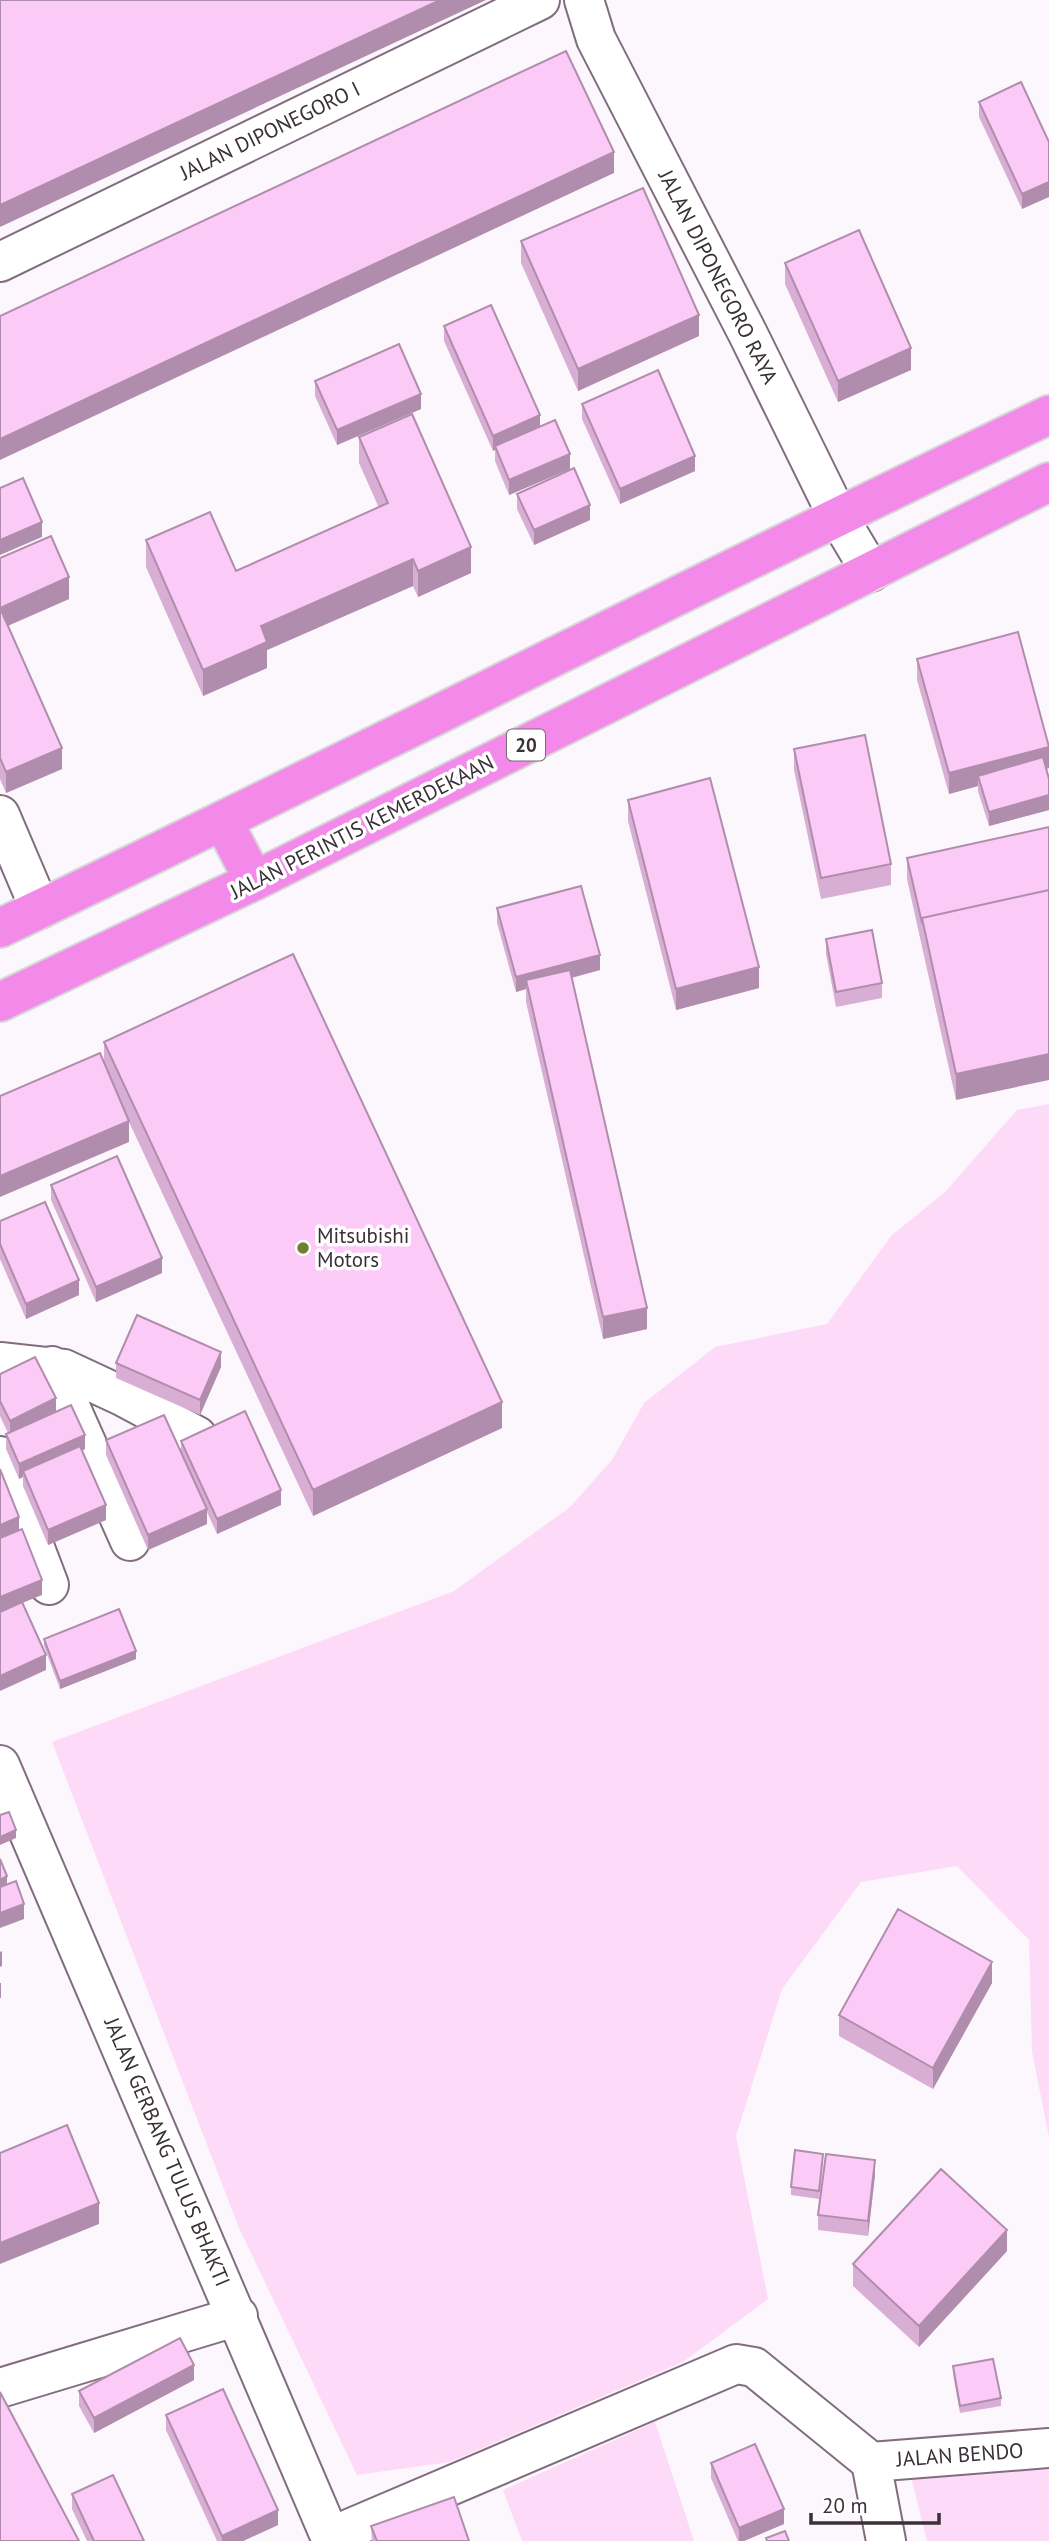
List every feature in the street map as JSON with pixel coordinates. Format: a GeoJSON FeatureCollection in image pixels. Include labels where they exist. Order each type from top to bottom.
{"type":"FeatureCollection","features":[{"type":"Feature","properties":{"kind":"highway"},"geometry":{"type":"LineString","coordinates":[[0,928],[224,823],[837,515],[1049,415]]}},
{"type":"Feature","properties":{"kind":"highway","name":"JALAN PERINTIS KEMERDEKAAN"},"geometry":{"type":"LineString","coordinates":[[0,1002],[254,881],[1049,482]]}},
{"type":"Feature","properties":{"kind":"highway"},"geometry":{"type":"LineString","coordinates":[[224,823],[254,881]]}},
{"type":"Feature","properties":{"kind":"street","name":"JALAN DIPONEGORO I"},"geometry":{"type":"LineString","coordinates":[[0,262],[540,0]]}},
{"type":"Feature","properties":{"kind":"street","name":"JALAN DIPONEGORO RAYA"},"geometry":{"type":"LineString","coordinates":[[564,0],[596,39]]}},
{"type":"Feature","properties":{"kind":"street","name":"JALAN DIPONEGORO RAYA"},"geometry":{"type":"LineString","coordinates":[[584,0],[596,39],[748,334],[837,515]]}},
{"type":"Feature","properties":{"kind":"street"},"geometry":{"type":"LineString","coordinates":[[837,515],[872,572]]}},
{"type":"Feature","properties":{"kind":"street"},"geometry":{"type":"LineString","coordinates":[[0,815],[40,909]]}},
{"type":"Feature","properties":{"kind":"street"},"geometry":{"type":"LineString","coordinates":[[0,1362],[52,1366],[122,1396],[197,1436]]}},
{"type":"Feature","properties":{"kind":"street"},"geometry":{"type":"LineString","coordinates":[[52,1366],[130,1541]]}},
{"type":"Feature","properties":{"kind":"street"},"geometry":{"type":"LineString","coordinates":[[0,1456],[49,1585]]}},
{"type":"Feature","properties":{"kind":"street","name":"JALAN GERBANG TULUS BHAKTI"},"geometry":{"type":"LineString","coordinates":[[0,1765],[238,2316],[331,2539]]}},
{"type":"Feature","properties":{"kind":"street"},"geometry":{"type":"LineString","coordinates":[[0,2388],[238,2316]]}},
{"type":"Feature","properties":{"kind":"street"},"geometry":{"type":"LineString","coordinates":[[331,2539],[736,2364],[754,2367],[871,2462],[886,2541]]}},
{"type":"Feature","properties":{"kind":"street","name":"JALAN BENDO"},"geometry":{"type":"LineString","coordinates":[[871,2462],[1049,2448]]}},
{"type":"Feature","properties":{"kind":"shaded area"},"geometry":{"type":"Polygon","coordinates":[[[1049,1104],[1049,2137],[1032,2052],[1029,1940],[957,1866],[861,1882],[782,1989],[736,2136],[768,2299],[683,2362],[450,2462],[357,2475],[239,2228],[52,1742],[454,1591],[570,1507],[612,1460],[644,1403],[715,1347],[827,1324],[891,1236],[946,1191],[1017,1110],[1049,1104]]]}},
{"type":"Feature","properties":{"kind":"shaded area"},"geometry":{"type":"Polygon","coordinates":[[[655,2422],[694,2541],[522,2541],[503,2490],[655,2422]]]}},
{"type":"Feature","properties":{"kind":"shaded area"},"geometry":{"type":"Polygon","coordinates":[[[1049,2469],[1049,2541],[927,2541],[911,2477],[1049,2469]]]}},
{"type":"Feature","properties":{"kind":"building"},"geometry":{"type":"Polygon","coordinates":[[[0,0],[440,0],[0,205],[0,0]]]}},
{"type":"Feature","properties":{"kind":"building"},"geometry":{"type":"Polygon","coordinates":[[[566,51],[614,152],[0,439],[0,316],[566,51]]]}},
{"type":"Feature","properties":{"kind":"building"},"geometry":{"type":"Polygon","coordinates":[[[1021,82],[1049,142],[1049,182],[1022,194],[979,102],[1021,82]]]}},
{"type":"Feature","properties":{"kind":"building"},"geometry":{"type":"Polygon","coordinates":[[[643,188],[699,315],[578,369],[521,241],[643,188]]]}},
{"type":"Feature","properties":{"kind":"building"},"geometry":{"type":"Polygon","coordinates":[[[859,230],[911,348],[838,381],[785,263],[859,230]]]}},
{"type":"Feature","properties":{"kind":"building"},"geometry":{"type":"Polygon","coordinates":[[[491,305],[540,415],[493,436],[444,326],[491,305]]]}},
{"type":"Feature","properties":{"kind":"building"},"geometry":{"type":"Polygon","coordinates":[[[399,344],[421,394],[337,430],[315,381],[399,344]]]}},
{"type":"Feature","properties":{"kind":"building"},"geometry":{"type":"Polygon","coordinates":[[[658,370],[695,456],[620,489],[582,404],[658,370]]]}},
{"type":"Feature","properties":{"kind":"building"},"geometry":{"type":"Polygon","coordinates":[[[412,414],[471,547],[418,571],[413,559],[261,626],[267,642],[203,670],[146,540],[210,512],[236,571],[388,503],[359,437],[412,414]]]}},
{"type":"Feature","properties":{"kind":"building"},"geometry":{"type":"Polygon","coordinates":[[[555,420],[570,454],[509,480],[495,446],[555,420]]]}},
{"type":"Feature","properties":{"kind":"building"},"geometry":{"type":"Polygon","coordinates":[[[574,468],[590,505],[534,530],[517,494],[574,468]]]}},
{"type":"Feature","properties":{"kind":"building"},"geometry":{"type":"Polygon","coordinates":[[[23,478],[42,522],[0,540],[0,488],[23,478]]]}},
{"type":"Feature","properties":{"kind":"building"},"geometry":{"type":"Polygon","coordinates":[[[51,536],[69,577],[0,608],[0,558],[51,536]]]}},
{"type":"Feature","properties":{"kind":"building"},"geometry":{"type":"Polygon","coordinates":[[[0,608],[62,748],[6,772],[0,758],[0,608]]]}},
{"type":"Feature","properties":{"kind":"building"},"geometry":{"type":"Polygon","coordinates":[[[1018,632],[1049,747],[949,773],[917,659],[1018,632]]]}},
{"type":"Feature","properties":{"kind":"building"},"geometry":{"type":"Polygon","coordinates":[[[865,735],[891,864],[821,878],[794,749],[865,735]]]}},
{"type":"Feature","properties":{"kind":"building"},"geometry":{"type":"Polygon","coordinates":[[[1043,757],[1049,779],[1049,795],[989,812],[978,776],[1043,757]]]}},
{"type":"Feature","properties":{"kind":"building"},"geometry":{"type":"Polygon","coordinates":[[[710,778],[759,967],[676,989],[628,800],[710,778]]]}},
{"type":"Feature","properties":{"kind":"building"},"geometry":{"type":"Polygon","coordinates":[[[1049,827],[1049,890],[922,918],[922,923],[907,858],[1049,827]]]}},
{"type":"Feature","properties":{"kind":"building"},"geometry":{"type":"Polygon","coordinates":[[[581,886],[600,955],[516,977],[497,908],[581,886]]]}},
{"type":"Feature","properties":{"kind":"building"},"geometry":{"type":"Polygon","coordinates":[[[1049,890],[1049,1054],[956,1074],[922,918],[1049,890]]]}},
{"type":"Feature","properties":{"kind":"building"},"geometry":{"type":"Polygon","coordinates":[[[872,930],[882,983],[836,992],[826,939],[872,930]]]}},
{"type":"Feature","properties":{"kind":"building","name":"Mitsubishi Motors"},"geometry":{"type":"Polygon","coordinates":[[[293,954],[502,1402],[313,1490],[104,1042],[293,954]]]}},
{"type":"Feature","properties":{"kind":"building"},"geometry":{"type":"Polygon","coordinates":[[[570,970],[647,1308],[603,1317],[526,980],[570,970]]]}},
{"type":"Feature","properties":{"kind":"building"},"geometry":{"type":"Polygon","coordinates":[[[100,1053],[129,1121],[0,1176],[0,1096],[100,1053]]]}},
{"type":"Feature","properties":{"kind":"building"},"geometry":{"type":"Polygon","coordinates":[[[117,1156],[162,1258],[96,1287],[51,1185],[117,1156]]]}},
{"type":"Feature","properties":{"kind":"building"},"geometry":{"type":"Polygon","coordinates":[[[45,1202],[79,1280],[26,1304],[0,1244],[0,1221],[45,1202]]]}},
{"type":"Feature","properties":{"kind":"building"},"geometry":{"type":"Polygon","coordinates":[[[137,1315],[221,1352],[200,1400],[116,1363],[137,1315]]]}},
{"type":"Feature","properties":{"kind":"building"},"geometry":{"type":"Polygon","coordinates":[[[35,1357],[56,1398],[10,1421],[0,1401],[0,1374],[35,1357]]]}},
{"type":"Feature","properties":{"kind":"building"},"geometry":{"type":"Polygon","coordinates":[[[71,1405],[85,1435],[19,1464],[6,1434],[71,1405]]]}},
{"type":"Feature","properties":{"kind":"building"},"geometry":{"type":"Polygon","coordinates":[[[245,1411],[281,1490],[217,1519],[181,1441],[245,1411]]]}},
{"type":"Feature","properties":{"kind":"building"},"geometry":{"type":"Polygon","coordinates":[[[164,1415],[207,1509],[148,1535],[106,1440],[164,1415]]]}},
{"type":"Feature","properties":{"kind":"building"},"geometry":{"type":"Polygon","coordinates":[[[80,1446],[106,1505],[48,1530],[23,1471],[80,1446]]]}},
{"type":"Feature","properties":{"kind":"building"},"geometry":{"type":"Polygon","coordinates":[[[0,1469],[19,1517],[0,1525],[0,1469]]]}},
{"type":"Feature","properties":{"kind":"building"},"geometry":{"type":"Polygon","coordinates":[[[22,1529],[42,1580],[0,1597],[0,1538],[22,1529]]]}},
{"type":"Feature","properties":{"kind":"building"},"geometry":{"type":"Polygon","coordinates":[[[22,1602],[46,1655],[0,1676],[0,1612],[22,1602]]]}},
{"type":"Feature","properties":{"kind":"building"},"geometry":{"type":"Polygon","coordinates":[[[119,1609],[136,1651],[60,1681],[44,1639],[119,1609]]]}},
{"type":"Feature","properties":{"kind":"building"},"geometry":{"type":"Polygon","coordinates":[[[9,1812],[16,1830],[0,1837],[0,1815],[9,1812]]]}},
{"type":"Feature","properties":{"kind":"building"},"geometry":{"type":"Polygon","coordinates":[[[0,1859],[7,1876],[0,1880],[0,1859]]]}},
{"type":"Feature","properties":{"kind":"building"},"geometry":{"type":"Polygon","coordinates":[[[16,1881],[24,1904],[0,1913],[0,1887],[16,1881]]]}},
{"type":"Feature","properties":{"kind":"building"},"geometry":{"type":"Polygon","coordinates":[[[898,1909],[992,1962],[933,2068],[839,2015],[898,1909]]]}},
{"type":"Feature","properties":{"kind":"building"},"geometry":{"type":"Polygon","coordinates":[[[67,2125],[99,2203],[0,2243],[0,2153],[67,2125]]]}},
{"type":"Feature","properties":{"kind":"building"},"geometry":{"type":"Polygon","coordinates":[[[795,2150],[823,2154],[819,2191],[791,2187],[795,2150]]]}},
{"type":"Feature","properties":{"kind":"building"},"geometry":{"type":"Polygon","coordinates":[[[826,2154],[875,2160],[868,2221],[818,2215],[826,2154]]]}},
{"type":"Feature","properties":{"kind":"building"},"geometry":{"type":"Polygon","coordinates":[[[941,2169],[1007,2230],[919,2326],[853,2264],[941,2169]]]}},
{"type":"Feature","properties":{"kind":"building"},"geometry":{"type":"Polygon","coordinates":[[[180,2338],[194,2365],[94,2418],[79,2391],[180,2338]]]}},
{"type":"Feature","properties":{"kind":"building"},"geometry":{"type":"Polygon","coordinates":[[[993,2359],[1001,2398],[960,2406],[953,2366],[993,2359]]]}},
{"type":"Feature","properties":{"kind":"building"},"geometry":{"type":"Polygon","coordinates":[[[223,2389],[278,2510],[222,2536],[166,2415],[223,2389]]]}},
{"type":"Feature","properties":{"kind":"building"},"geometry":{"type":"Polygon","coordinates":[[[0,2392],[79,2541],[0,2541],[0,2392]]]}},
{"type":"Feature","properties":{"kind":"building"},"geometry":{"type":"Polygon","coordinates":[[[755,2444],[784,2509],[739,2528],[711,2463],[755,2444]]]}},
{"type":"Feature","properties":{"kind":"building"},"geometry":{"type":"Polygon","coordinates":[[[113,2475],[144,2541],[94,2541],[72,2494],[113,2475]]]}},
{"type":"Feature","properties":{"kind":"building"},"geometry":{"type":"Polygon","coordinates":[[[454,2497],[469,2541],[377,2541],[371,2526],[454,2497]]]}},
{"type":"Feature","properties":{"kind":"building"},"geometry":{"type":"Polygon","coordinates":[[[785,2531],[789,2541],[767,2541],[766,2538],[785,2531]]]}},
{"type":"Feature","properties":{"kind":"place","name":"Mitsubishi Motors"},"geometry":{"type":"Point","coordinates":[303,1248]}}]}
